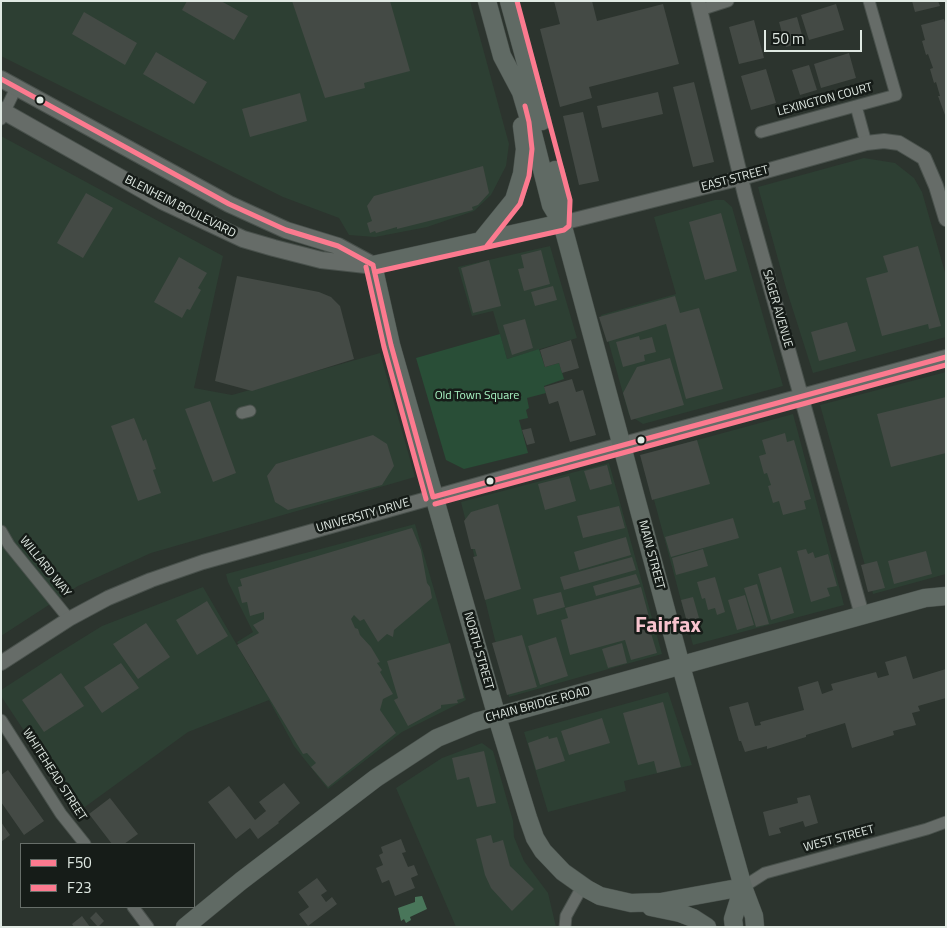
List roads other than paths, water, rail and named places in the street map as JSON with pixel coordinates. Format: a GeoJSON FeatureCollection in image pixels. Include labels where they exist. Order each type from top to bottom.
{"type":"FeatureCollection","features":[{"type":"Feature","properties":{"kind":"main road","name":"MAIN STREET"},"geometry":{"type":"LineString","coordinates":[[487,1],[502,56],[521,92],[551,205],[562,224],[680,666],[742,887],[754,916],[755,927]]}},
{"type":"Feature","properties":{"kind":"main road","name":"MAIN STREET"},"geometry":{"type":"LineString","coordinates":[[509,1],[563,202],[562,224]]}},
{"type":"Feature","properties":{"kind":"main road"},"geometry":{"type":"LineString","coordinates":[[480,242],[514,200],[522,174],[525,149],[522,123],[502,56]]}},
{"type":"Feature","properties":{"kind":"main road","name":"BLENHEIM BOULEVARD"},"geometry":{"type":"LineString","coordinates":[[1,79],[17,86],[230,204],[286,230],[338,246],[373,265]]}},
{"type":"Feature","properties":{"kind":"main road","name":"BLENHEIM BOULEVARD"},"geometry":{"type":"LineString","coordinates":[[2,113],[162,201],[243,239],[320,260],[373,265],[562,224]]}},
{"type":"Feature","properties":{"kind":"main road","name":"NORTH STREET"},"geometry":{"type":"LineString","coordinates":[[373,265],[391,345],[433,497],[497,717],[535,838],[543,851],[563,872],[582,887],[600,896],[631,903],[661,902],[742,887]]}},
{"type":"Feature","properties":{"kind":"main road","name":"CHAIN BRIDGE ROAD"},"geometry":{"type":"LineString","coordinates":[[185,927],[336,808],[406,756],[437,738],[476,722],[924,598],[946,596]]}},
{"type":"Feature","properties":{"kind":"main road"},"geometry":{"type":"LineString","coordinates":[[734,927],[733,919],[742,887]]}},
{"type":"Feature","properties":{"kind":"main road"},"geometry":{"type":"LineString","coordinates":[[631,903],[680,913],[694,918],[707,927]]}},
{"type":"Feature","properties":{"kind":"street"},"geometry":{"type":"LineString","coordinates":[[699,5],[728,1]]}},
{"type":"Feature","properties":{"kind":"street","name":"LEXINGTON COURT"},"geometry":{"type":"LineString","coordinates":[[761,132],[896,95],[869,1]]}},
{"type":"Feature","properties":{"kind":"street","name":"SAGER AVENUE"},"geometry":{"type":"LineString","coordinates":[[699,5],[741,178],[862,615]]}},
{"type":"Feature","properties":{"kind":"street"},"geometry":{"type":"LineString","coordinates":[[2,113],[17,86]]}},
{"type":"Feature","properties":{"kind":"street"},"geometry":{"type":"LineString","coordinates":[[856,106],[866,143]]}},
{"type":"Feature","properties":{"kind":"street","name":"EAST STREET"},"geometry":{"type":"LineString","coordinates":[[562,224],[741,178],[866,143],[884,141],[899,143],[924,158],[930,169],[946,218]]}},
{"type":"Feature","properties":{"kind":"street","name":"UNIVERSITY DRIVE"},"geometry":{"type":"LineString","coordinates":[[1,663],[69,619],[108,598],[151,580],[203,562],[620,445],[946,357]]}},
{"type":"Feature","properties":{"kind":"street","name":"WILLARD WAY"},"geometry":{"type":"LineString","coordinates":[[1,531],[9,545],[69,619]]}},
{"type":"Feature","properties":{"kind":"street","name":"WHITEHEAD STREET"},"geometry":{"type":"LineString","coordinates":[[1,720],[62,814],[84,843]]}},
{"type":"Feature","properties":{"kind":"street","name":"WEST STREET"},"geometry":{"type":"LineString","coordinates":[[742,887],[764,873],[946,822]]}},
{"type":"Feature","properties":{"kind":"street"},"geometry":{"type":"LineString","coordinates":[[565,927],[566,916],[582,887]]}},
{"type":"Feature","properties":{"kind":"street"},"geometry":{"type":"LineString","coordinates":[[134,908],[148,927]]}},
{"type":"Feature","properties":{"kind":"district","name":"Fairfax"},"geometry":{"type":"Point","coordinates":[668,627]}},
{"type":"Feature","properties":{"kind":"park label","name":"Old Town Square"},"geometry":{"type":"Point","coordinates":[477,396]}}]}
